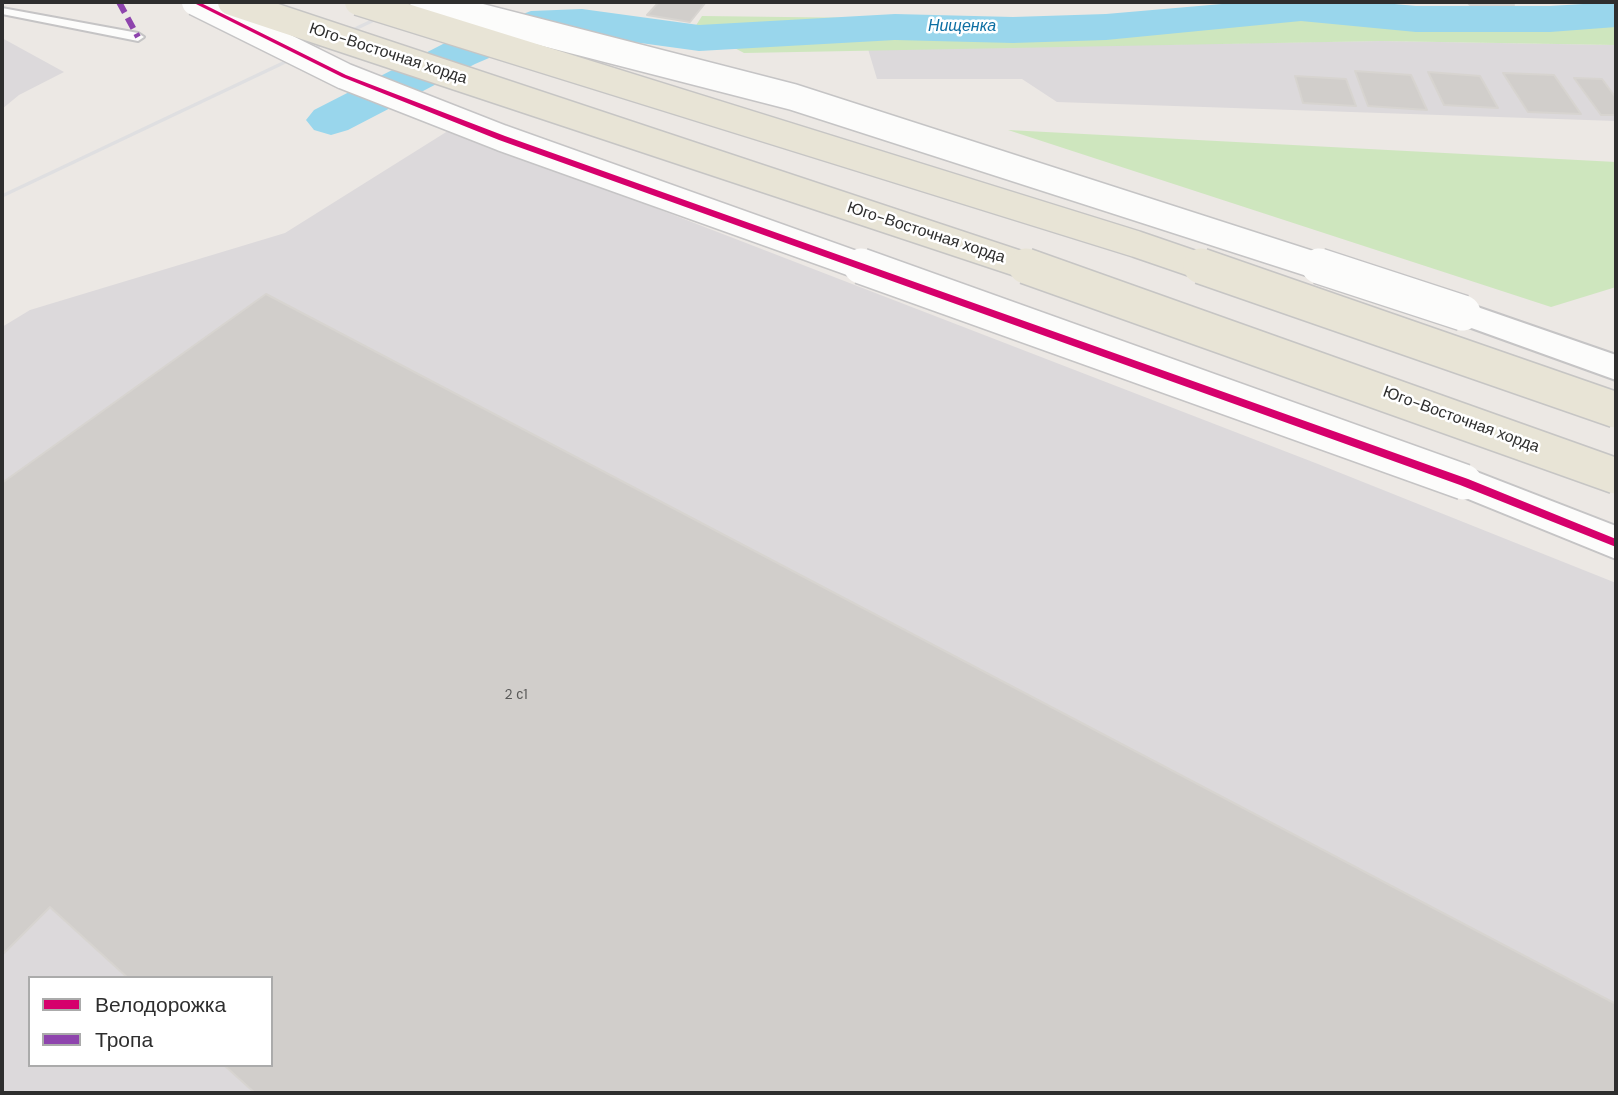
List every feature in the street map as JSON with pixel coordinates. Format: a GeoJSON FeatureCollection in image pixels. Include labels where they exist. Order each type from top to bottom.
{"type":"FeatureCollection","features":[{"type":"Feature","properties":{"kind":"main road","name":"Юго-Восточная хорда"},"geometry":{"type":"LineString","coordinates":[[231,2],[1101,291],[1616,476]]}},
{"type":"Feature","properties":{"kind":"main road"},"geometry":{"type":"LineString","coordinates":[[358,2],[1136,244],[1616,410]]}},
{"type":"Feature","properties":{"kind":"street"},"geometry":{"type":"LineString","coordinates":[[195,2],[344,76],[502,138],[1464,482],[1616,543]]}},
{"type":"Feature","properties":{"kind":"street"},"geometry":{"type":"LineString","coordinates":[[423,2],[793,97],[1463,313],[1616,368]]}},
{"type":"Feature","properties":{"kind":"lane"},"geometry":{"type":"LineString","coordinates":[[2,11],[138,37]]}},
{"type":"Feature","properties":{"kind":"shaded area"},"geometry":{"type":"Polygon","coordinates":[[[2,38],[64,72],[19,95],[2,109],[2,38]]]}},
{"type":"Feature","properties":{"kind":"shaded area"},"geometry":{"type":"Polygon","coordinates":[[[1381,41],[1616,45],[1616,121],[1057,102],[1022,79],[877,79],[868,49],[1381,41]]]}},
{"type":"Feature","properties":{"kind":"shaded area"},"geometry":{"type":"Polygon","coordinates":[[[451,129],[1318,464],[1616,583],[1616,1093],[2,1093],[2,327],[30,310],[285,233],[451,129]]]}},
{"type":"Feature","properties":{"kind":"green space"},"geometry":{"type":"Polygon","coordinates":[[[1616,3],[1616,45],[1381,41],[744,53],[695,27],[702,16],[1034,20],[1547,9],[1616,3]]]}},
{"type":"Feature","properties":{"kind":"green space"},"geometry":{"type":"Polygon","coordinates":[[[1008,130],[1616,162],[1616,287],[1551,307],[1008,130]]]}},
{"type":"Feature","properties":{"kind":"building"},"geometry":{"type":"Polygon","coordinates":[[[659,2],[706,2],[690,22],[647,15],[659,2]]]}},
{"type":"Feature","properties":{"kind":"building"},"geometry":{"type":"Polygon","coordinates":[[[1467,2],[1511,2],[1514,5],[1470,5],[1467,2]]]}},
{"type":"Feature","properties":{"kind":"building"},"geometry":{"type":"Polygon","coordinates":[[[1355,71],[1411,75],[1427,110],[1368,106],[1355,71]]]}},
{"type":"Feature","properties":{"kind":"building"},"geometry":{"type":"Polygon","coordinates":[[[1428,72],[1480,76],[1498,108],[1444,105],[1428,72]]]}},
{"type":"Feature","properties":{"kind":"building"},"geometry":{"type":"Polygon","coordinates":[[[1503,73],[1554,75],[1581,114],[1528,112],[1503,73]]]}},
{"type":"Feature","properties":{"kind":"building"},"geometry":{"type":"Polygon","coordinates":[[[1295,76],[1346,79],[1356,106],[1303,103],[1295,76]]]}},
{"type":"Feature","properties":{"kind":"building"},"geometry":{"type":"Polygon","coordinates":[[[1574,78],[1602,79],[1616,98],[1616,115],[1601,115],[1574,78]]]}},
{"type":"Feature","properties":{"kind":"building"},"geometry":{"type":"Polygon","coordinates":[[[266,294],[1616,1004],[1616,1093],[255,1093],[226,1067],[273,1067],[273,976],[126,976],[50,907],[2,955],[2,483],[266,294]]]}},
{"type":"Feature","properties":{"kind":"waterway","name":"Нищенка"},"geometry":{"type":"LineString","coordinates":[[331,120],[459,54],[531,24],[582,22],[699,38],[895,27],[1013,30],[1106,27],[1301,8],[1416,19],[1550,19],[1616,14]]}},
{"type":"Feature","properties":{"kind":"railway"},"geometry":{"type":"LineString","coordinates":[[2,196],[412,2]]}},
{"type":"Feature","properties":{"kind":"railway"},"geometry":{"type":"LineString","coordinates":[[435,9],[452,2]]}},
{"type":"Feature","properties":{"kind":"marked path"},"geometry":{"type":"LineString","coordinates":[[119,2],[138,37]]}},
{"type":"Feature","properties":{"kind":"cycle path"},"geometry":{"type":"LineString","coordinates":[[195,2],[344,76],[502,138],[1464,482],[1616,543]]}}]}
